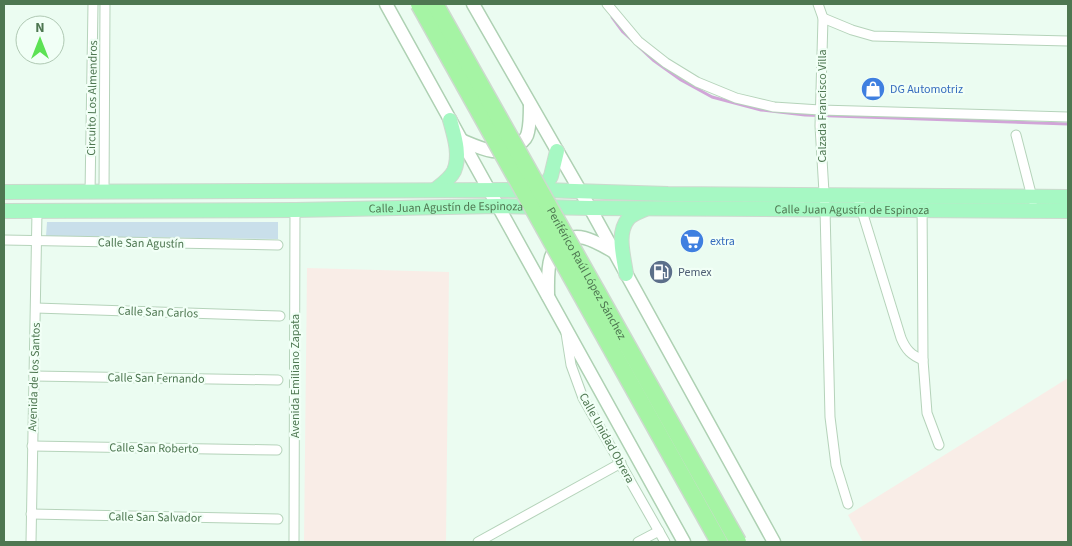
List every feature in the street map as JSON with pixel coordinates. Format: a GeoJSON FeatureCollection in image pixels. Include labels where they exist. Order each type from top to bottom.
{"type":"FeatureCollection","features":[{"type":"Feature","properties":{"kind":"highway","name":"Periférico Raúl López Sánchez"},"geometry":{"type":"LineString","coordinates":[[418,4],[719,542]]}},
{"type":"Feature","properties":{"kind":"highway","name":"Periférico Raúl López Sánchez"},"geometry":{"type":"LineString","coordinates":[[435,4],[738,542]]}},
{"type":"Feature","properties":{"kind":"main road"},"geometry":{"type":"LineString","coordinates":[[386,4],[684,542]]}},
{"type":"Feature","properties":{"kind":"main road"},"geometry":{"type":"LineString","coordinates":[[474,4],[590,208],[774,542]]}},
{"type":"Feature","properties":{"kind":"main road"},"geometry":{"type":"LineString","coordinates":[[461,140],[487,150],[499,152],[510,150],[524,140],[528,134],[530,104]]}},
{"type":"Feature","properties":{"kind":"main road"},"geometry":{"type":"LineString","coordinates":[[435,190],[450,176],[456,162],[456,145],[450,120]]}},
{"type":"Feature","properties":{"kind":"main road"},"geometry":{"type":"LineString","coordinates":[[543,190],[551,176],[557,151]]}},
{"type":"Feature","properties":{"kind":"main road","name":"Calle Juan Agustín de Espinoza"},"geometry":{"type":"LineString","coordinates":[[4,192],[543,190],[824,202],[861,209],[1032,196],[1068,197]]}},
{"type":"Feature","properties":{"kind":"main road"},"geometry":{"type":"LineString","coordinates":[[266,192],[295,210],[320,191]]}},
{"type":"Feature","properties":{"kind":"main road","name":"Calle Juan Agustín de Espinoza"},"geometry":{"type":"LineString","coordinates":[[4,211],[295,210],[498,206],[645,209],[824,202],[857,195],[923,203],[1068,211]]}},
{"type":"Feature","properties":{"kind":"main road"},"geometry":{"type":"LineString","coordinates":[[626,274],[622,243],[624,225],[632,215],[645,209]]}},
{"type":"Feature","properties":{"kind":"main road"},"geometry":{"type":"LineString","coordinates":[[548,296],[551,259],[554,251],[564,241],[570,238],[581,237],[594,241],[614,252]]}},
{"type":"Feature","properties":{"kind":"street","name":"Circuito Los Almendros"},"geometry":{"type":"LineString","coordinates":[[93,4],[92,40],[97,193]]}},
{"type":"Feature","properties":{"kind":"street","name":"Circuito Los Almendros"},"geometry":{"type":"LineString","coordinates":[[97,193],[106,4]]}},
{"type":"Feature","properties":{"kind":"street"},"geometry":{"type":"LineString","coordinates":[[607,4],[638,41],[666,63],[697,82],[736,98],[774,107],[820,111],[1068,117]]}},
{"type":"Feature","properties":{"kind":"street","name":"Calzada Francisco Villa"},"geometry":{"type":"LineString","coordinates":[[818,4],[823,18],[820,126],[830,417],[836,465],[848,504]]}},
{"type":"Feature","properties":{"kind":"street"},"geometry":{"type":"LineString","coordinates":[[823,18],[873,36],[1068,41]]}},
{"type":"Feature","properties":{"kind":"street"},"geometry":{"type":"LineString","coordinates":[[92,40],[105,40]]}},
{"type":"Feature","properties":{"kind":"street"},"geometry":{"type":"LineString","coordinates":[[1016,135],[1036,210]]}},
{"type":"Feature","properties":{"kind":"street"},"geometry":{"type":"LineString","coordinates":[[857,195],[901,338],[906,349],[923,360]]}},
{"type":"Feature","properties":{"kind":"street"},"geometry":{"type":"LineString","coordinates":[[923,203],[923,360],[927,413],[939,446]]}},
{"type":"Feature","properties":{"kind":"street","name":"Avenida Emiliano Zapata"},"geometry":{"type":"LineString","coordinates":[[294,542],[295,210]]}},
{"type":"Feature","properties":{"kind":"street","name":"Avenida de los Santos"},"geometry":{"type":"LineString","coordinates":[[31,542],[37,212]]}},
{"type":"Feature","properties":{"kind":"street","name":"Calle San Agustín"},"geometry":{"type":"LineString","coordinates":[[4,240],[278,245]]}},
{"type":"Feature","properties":{"kind":"street","name":"Calle San Carlos"},"geometry":{"type":"LineString","coordinates":[[36,308],[280,316]]}},
{"type":"Feature","properties":{"kind":"street","name":"Calle Unidad Obrera"},"geometry":{"type":"LineString","coordinates":[[565,328],[571,366],[583,398],[665,542]]}},
{"type":"Feature","properties":{"kind":"street","name":"Calle San Fernando"},"geometry":{"type":"LineString","coordinates":[[34,376],[278,380]]}},
{"type":"Feature","properties":{"kind":"street","name":"Calle San Roberto"},"geometry":{"type":"LineString","coordinates":[[32,446],[276,450]]}},
{"type":"Feature","properties":{"kind":"street"},"geometry":{"type":"LineString","coordinates":[[478,542],[621,463]]}},
{"type":"Feature","properties":{"kind":"street","name":"Calle San Salvador"},"geometry":{"type":"LineString","coordinates":[[31,514],[278,519]]}},
{"type":"Feature","properties":{"kind":"street"},"geometry":{"type":"LineString","coordinates":[[638,542],[659,531]]}},
{"type":"Feature","properties":{"kind":"shaded area"},"geometry":{"type":"Polygon","coordinates":[[[47,222],[278,222],[278,239],[46,236],[47,222]]]}},
{"type":"Feature","properties":{"kind":"shaded area"},"geometry":{"type":"Polygon","coordinates":[[[307,268],[449,272],[446,542],[304,542],[307,268]]]}},
{"type":"Feature","properties":{"kind":"shaded area"},"geometry":{"type":"Polygon","coordinates":[[[1068,378],[1068,542],[863,542],[848,515],[1068,378]]]}},
{"type":"Feature","properties":{"kind":"waterway"},"geometry":{"type":"LineString","coordinates":[[612,17],[623,32],[634,42]]}},
{"type":"Feature","properties":{"kind":"waterway"},"geometry":{"type":"LineString","coordinates":[[638,46],[653,60],[681,80],[712,97],[761,110],[805,115],[1068,124]]}},
{"type":"Feature","properties":{"kind":"place","name":"DG Automotriz"},"geometry":{"type":"Point","coordinates":[873,89]}},
{"type":"Feature","properties":{"kind":"place","name":"extra"},"geometry":{"type":"Point","coordinates":[692,241]}},
{"type":"Feature","properties":{"kind":"place","name":"Pemex"},"geometry":{"type":"Point","coordinates":[661,272]}}]}
